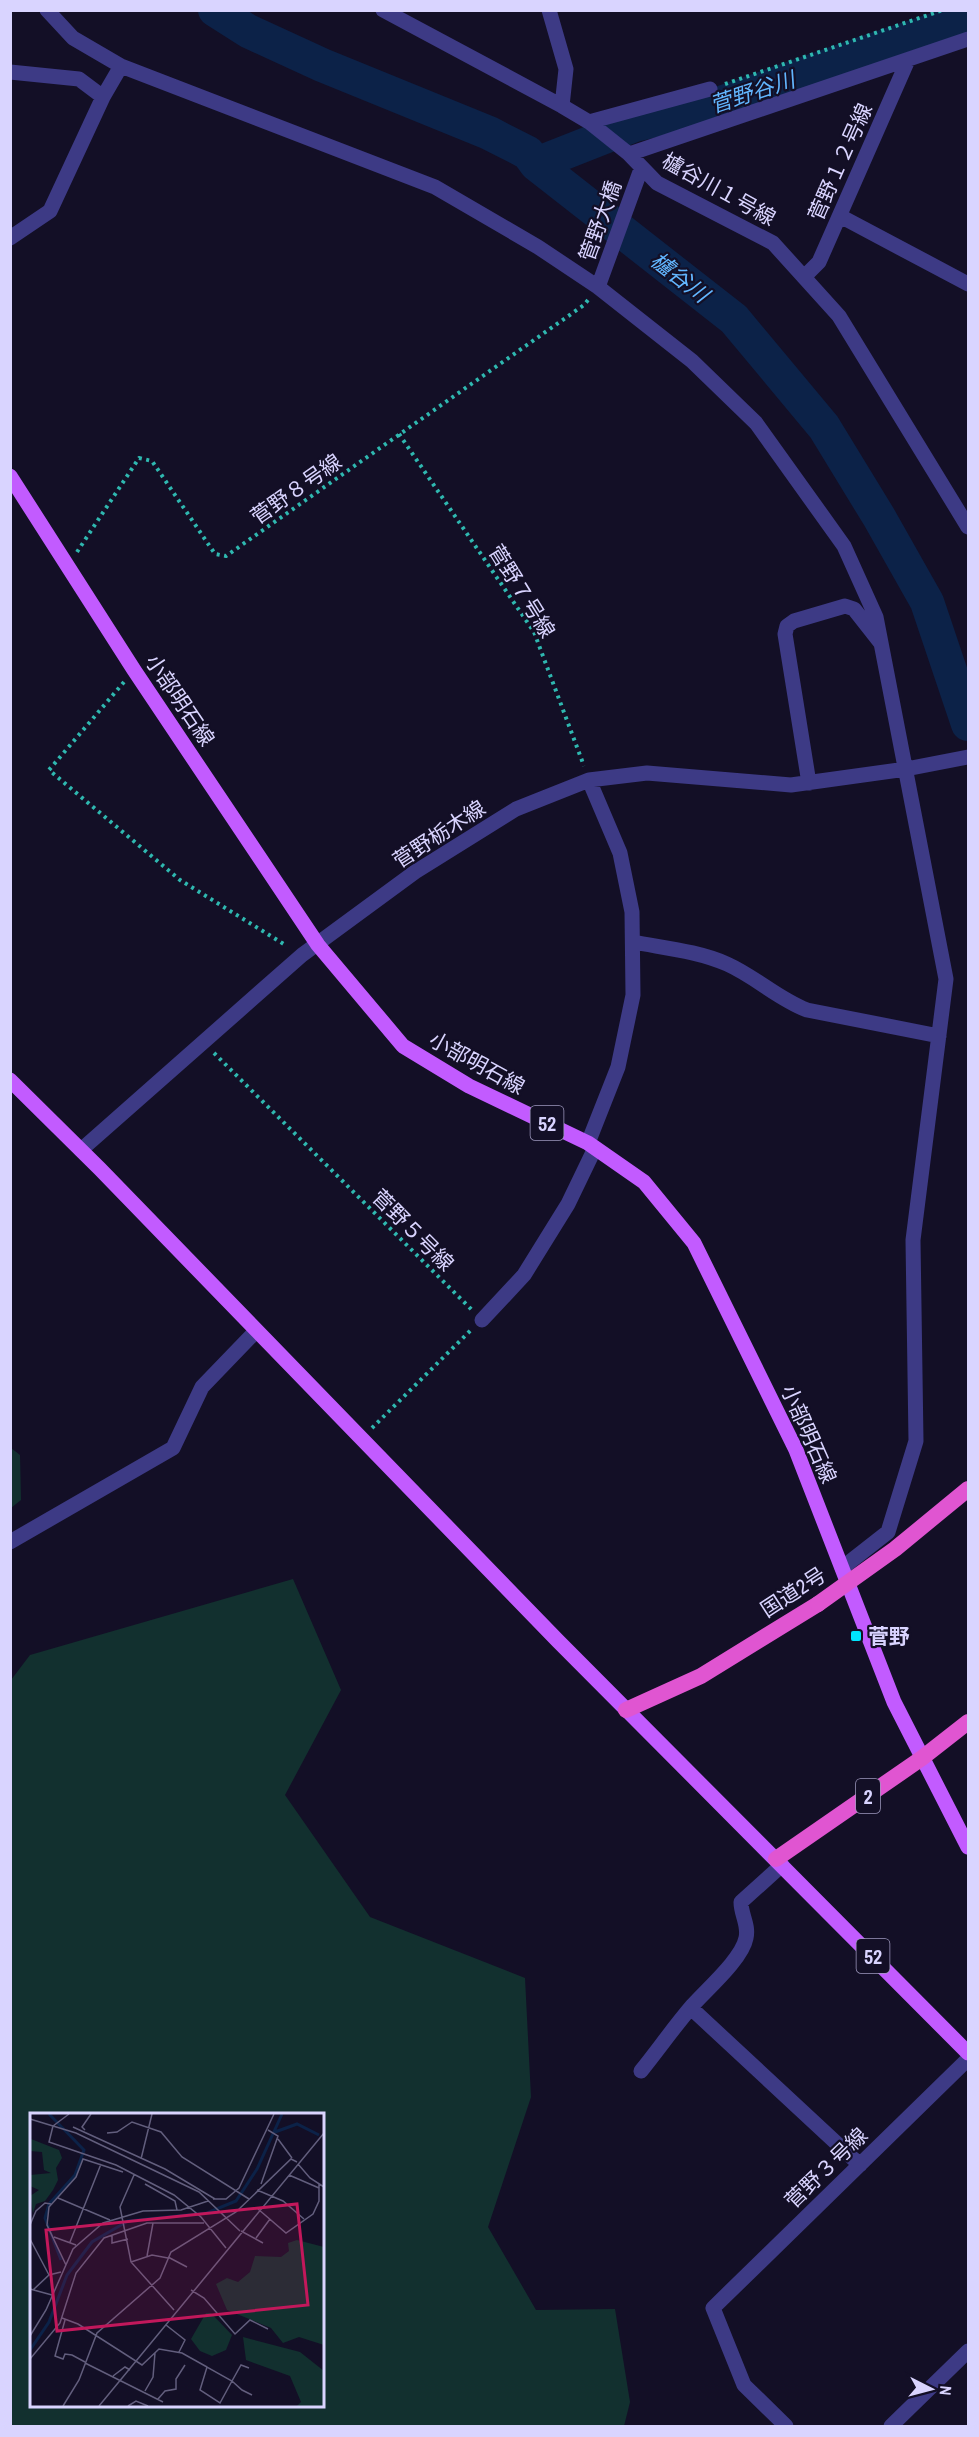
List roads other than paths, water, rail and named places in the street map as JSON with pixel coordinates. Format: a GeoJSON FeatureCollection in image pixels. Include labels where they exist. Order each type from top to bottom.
{"type":"FeatureCollection","features":[{"type":"Feature","properties":{"kind":"highway","name":"国道2号"},"geometry":{"type":"LineString","coordinates":[[626,1710],[701,1676],[818,1604],[895,1549],[969,1489]]}},
{"type":"Feature","properties":{"kind":"highway","name":"2"},"geometry":{"type":"LineString","coordinates":[[779,1862],[963,1726]]}},
{"type":"Feature","properties":{"kind":"main road","name":"小部明石線"},"geometry":{"type":"LineString","coordinates":[[10,476],[134,670],[318,945],[403,1046],[469,1086],[592,1145],[644,1182],[694,1243],[796,1450],[894,1702],[969,1847]]}},
{"type":"Feature","properties":{"kind":"main road","name":"52"},"geometry":{"type":"LineString","coordinates":[[10,1080],[81,1150],[626,1710],[969,2053]]}},
{"type":"Feature","properties":{"kind":"street"},"geometry":{"type":"LineString","coordinates":[[47,10],[73,38],[121,66],[435,187],[538,247],[598,287],[692,361],[756,423],[844,546],[876,617],[946,980],[914,1240],[916,1440],[888,1532],[842,1568]]}},
{"type":"Feature","properties":{"kind":"street","name":"櫨谷川１号線"},"geometry":{"type":"LineString","coordinates":[[383,10],[562,105],[589,122],[629,154],[657,183],[773,243],[839,316],[969,527]]}},
{"type":"Feature","properties":{"kind":"street"},"geometry":{"type":"LineString","coordinates":[[549,10],[566,69],[562,105]]}},
{"type":"Feature","properties":{"kind":"street"},"geometry":{"type":"LineString","coordinates":[[629,154],[969,39]]}},
{"type":"Feature","properties":{"kind":"street","name":"菅野１２号線"},"geometry":{"type":"LineString","coordinates":[[804,277],[819,262],[908,60]]}},
{"type":"Feature","properties":{"kind":"street"},"geometry":{"type":"LineString","coordinates":[[10,238],[50,211],[103,97],[121,66]]}},
{"type":"Feature","properties":{"kind":"street"},"geometry":{"type":"LineString","coordinates":[[10,72],[79,79],[103,97]]}},
{"type":"Feature","properties":{"kind":"street"},"geometry":{"type":"LineString","coordinates":[[589,122],[710,89]]}},
{"type":"Feature","properties":{"kind":"street","name":"管野大橋"},"geometry":{"type":"LineString","coordinates":[[598,287],[641,169]]}},
{"type":"Feature","properties":{"kind":"street"},"geometry":{"type":"LineString","coordinates":[[840,216],[969,284]]}},
{"type":"Feature","properties":{"kind":"street"},"geometry":{"type":"LineString","coordinates":[[809,783],[785,634],[787,626],[794,621],[845,606],[854,609],[882,644]]}},
{"type":"Feature","properties":{"kind":"street","name":"菅野栃木線"},"geometry":{"type":"LineString","coordinates":[[81,1150],[302,955],[415,872],[516,809],[589,780],[647,773],[791,785],[906,769],[969,757]]}},
{"type":"Feature","properties":{"kind":"street"},"geometry":{"type":"LineString","coordinates":[[482,1320],[524,1275],[568,1204],[592,1145],[618,1067],[633,995],[632,912],[620,853],[589,780]]}},
{"type":"Feature","properties":{"kind":"street"},"geometry":{"type":"LineString","coordinates":[[633,942],[706,957],[728,964],[790,1003],[807,1010],[939,1036]]}},
{"type":"Feature","properties":{"kind":"street"},"geometry":{"type":"LineString","coordinates":[[10,1542],[173,1448],[202,1388],[256,1331]]}},
{"type":"Feature","properties":{"kind":"street"},"geometry":{"type":"LineString","coordinates":[[641,2072],[691,2008],[739,1953],[746,1939],[747,1927],[741,1914],[741,1902],[779,1862]]}},
{"type":"Feature","properties":{"kind":"street"},"geometry":{"type":"LineString","coordinates":[[691,2008],[860,2165]]}},
{"type":"Feature","properties":{"kind":"street","name":"菅野３号線"},"geometry":{"type":"LineString","coordinates":[[786,2427],[744,2385],[713,2308],[969,2059]]}},
{"type":"Feature","properties":{"kind":"street"},"geometry":{"type":"LineString","coordinates":[[891,2427],[969,2351]]}},
{"type":"Feature","properties":{"kind":"waterway","name":"櫨谷川"},"geometry":{"type":"LineString","coordinates":[[215,10],[248,31],[322,65],[489,133],[528,153],[536,164],[734,319],[824,427],[879,517],[927,602],[968,724]]}},
{"type":"Feature","properties":{"kind":"waterway","name":"菅野谷川"},"geometry":{"type":"LineString","coordinates":[[536,164],[635,125],[706,108],[968,19]]}},
{"type":"Feature","properties":{"kind":"place","name":"菅野"},"geometry":{"type":"Point","coordinates":[856,1636]}}]}
